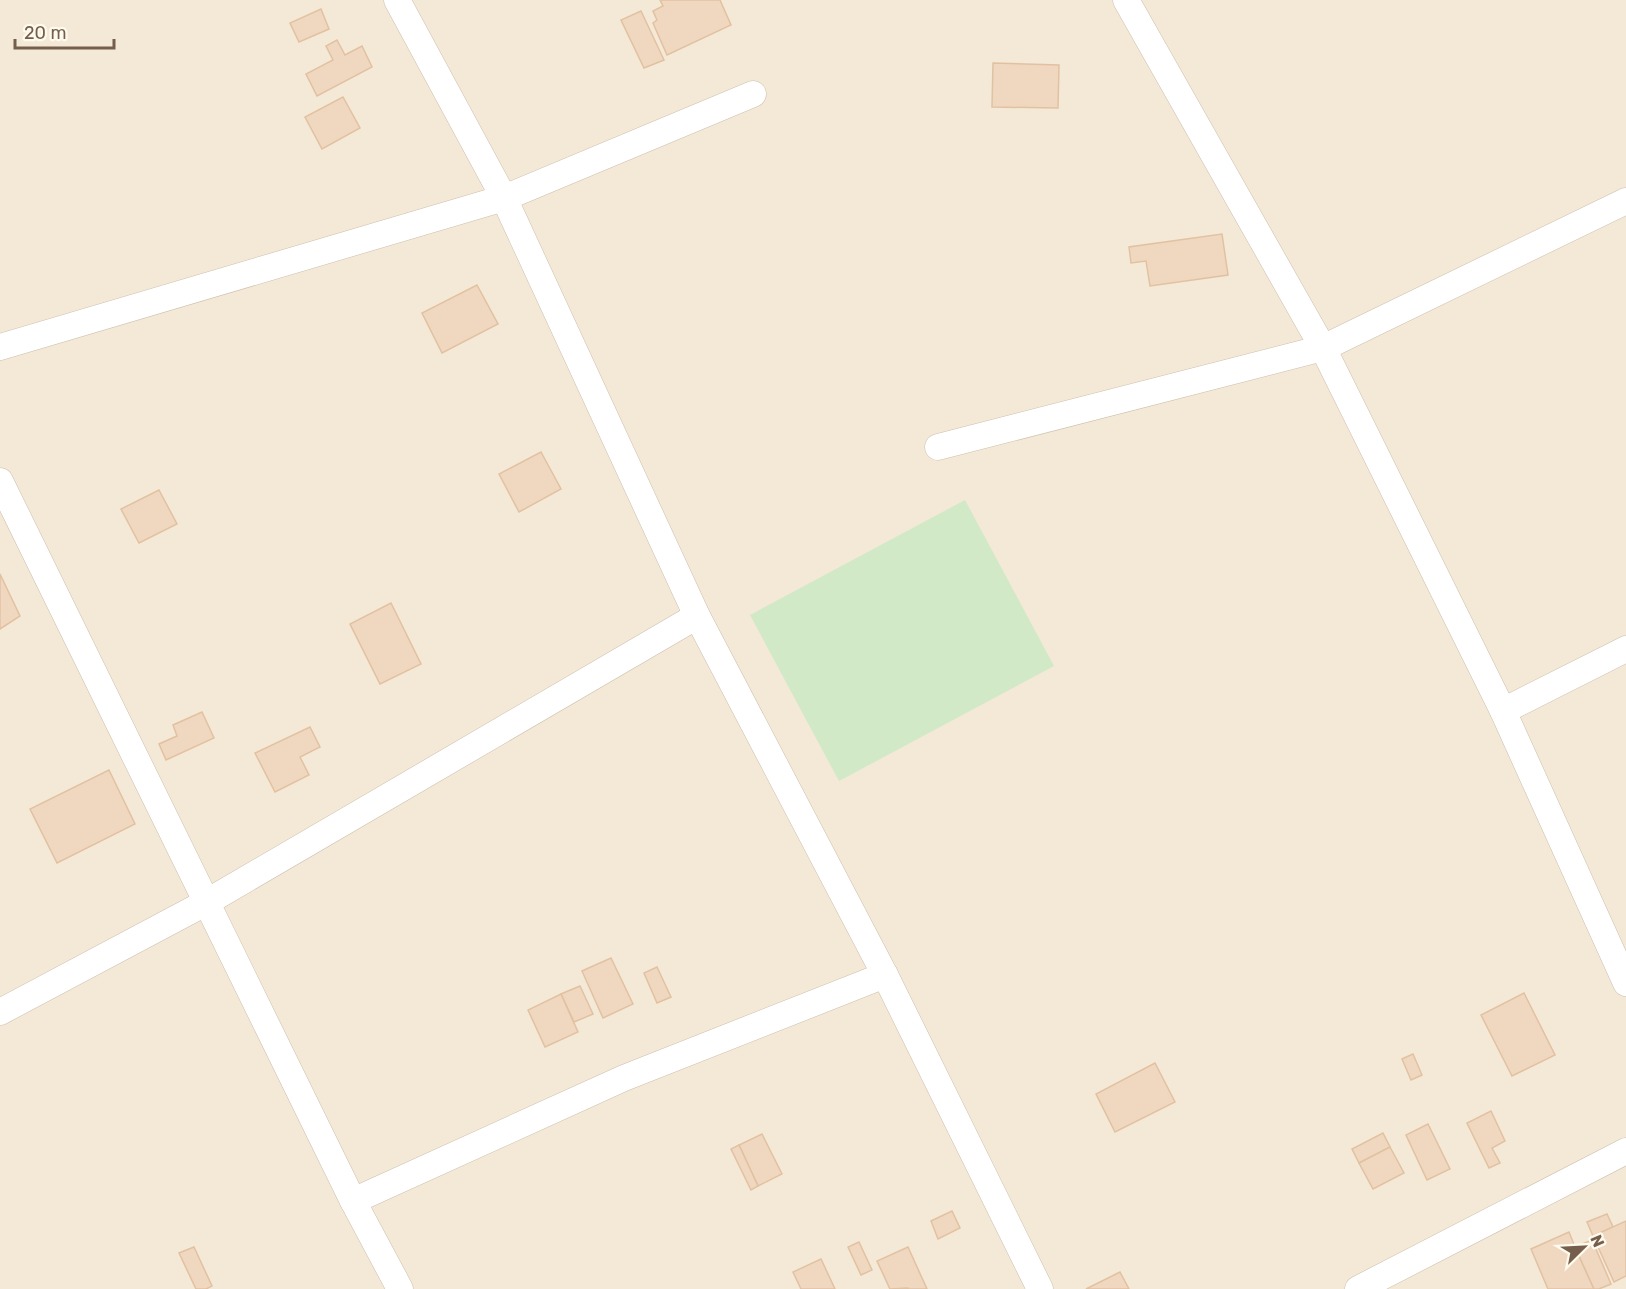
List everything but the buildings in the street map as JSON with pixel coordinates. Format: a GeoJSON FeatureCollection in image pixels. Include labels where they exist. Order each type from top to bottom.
{"type":"FeatureCollection","features":[{"type":"Feature","properties":{"kind":"street"},"geometry":{"type":"LineString","coordinates":[[397,0],[504,198],[697,615],[885,975],[1040,1289]]}},
{"type":"Feature","properties":{"kind":"street"},"geometry":{"type":"LineString","coordinates":[[1126,0],[1323,348],[1503,711],[1626,983]]}},
{"type":"Feature","properties":{"kind":"street"},"geometry":{"type":"LineString","coordinates":[[0,347],[504,198],[753,94]]}},
{"type":"Feature","properties":{"kind":"street"},"geometry":{"type":"LineString","coordinates":[[938,447],[1323,348],[1626,201]]}},
{"type":"Feature","properties":{"kind":"street"},"geometry":{"type":"LineString","coordinates":[[0,481],[353,1201],[400,1289]]}},
{"type":"Feature","properties":{"kind":"street"},"geometry":{"type":"LineString","coordinates":[[0,1012],[207,902],[697,615]]}},
{"type":"Feature","properties":{"kind":"street"},"geometry":{"type":"LineString","coordinates":[[1503,711],[1626,649]]}},
{"type":"Feature","properties":{"kind":"street"},"geometry":{"type":"LineString","coordinates":[[353,1201],[624,1078],[885,975]]}},
{"type":"Feature","properties":{"kind":"street"},"geometry":{"type":"LineString","coordinates":[[1358,1289],[1626,1151]]}},
{"type":"Feature","properties":{"kind":"shaded area"},"geometry":{"type":"Polygon","coordinates":[[[0,0],[1626,0],[1626,1289],[0,1289],[0,0]]]}},
{"type":"Feature","properties":{"kind":"green space"},"geometry":{"type":"Polygon","coordinates":[[[965,500],[1054,666],[839,781],[750,615],[965,500]]]}}]}
